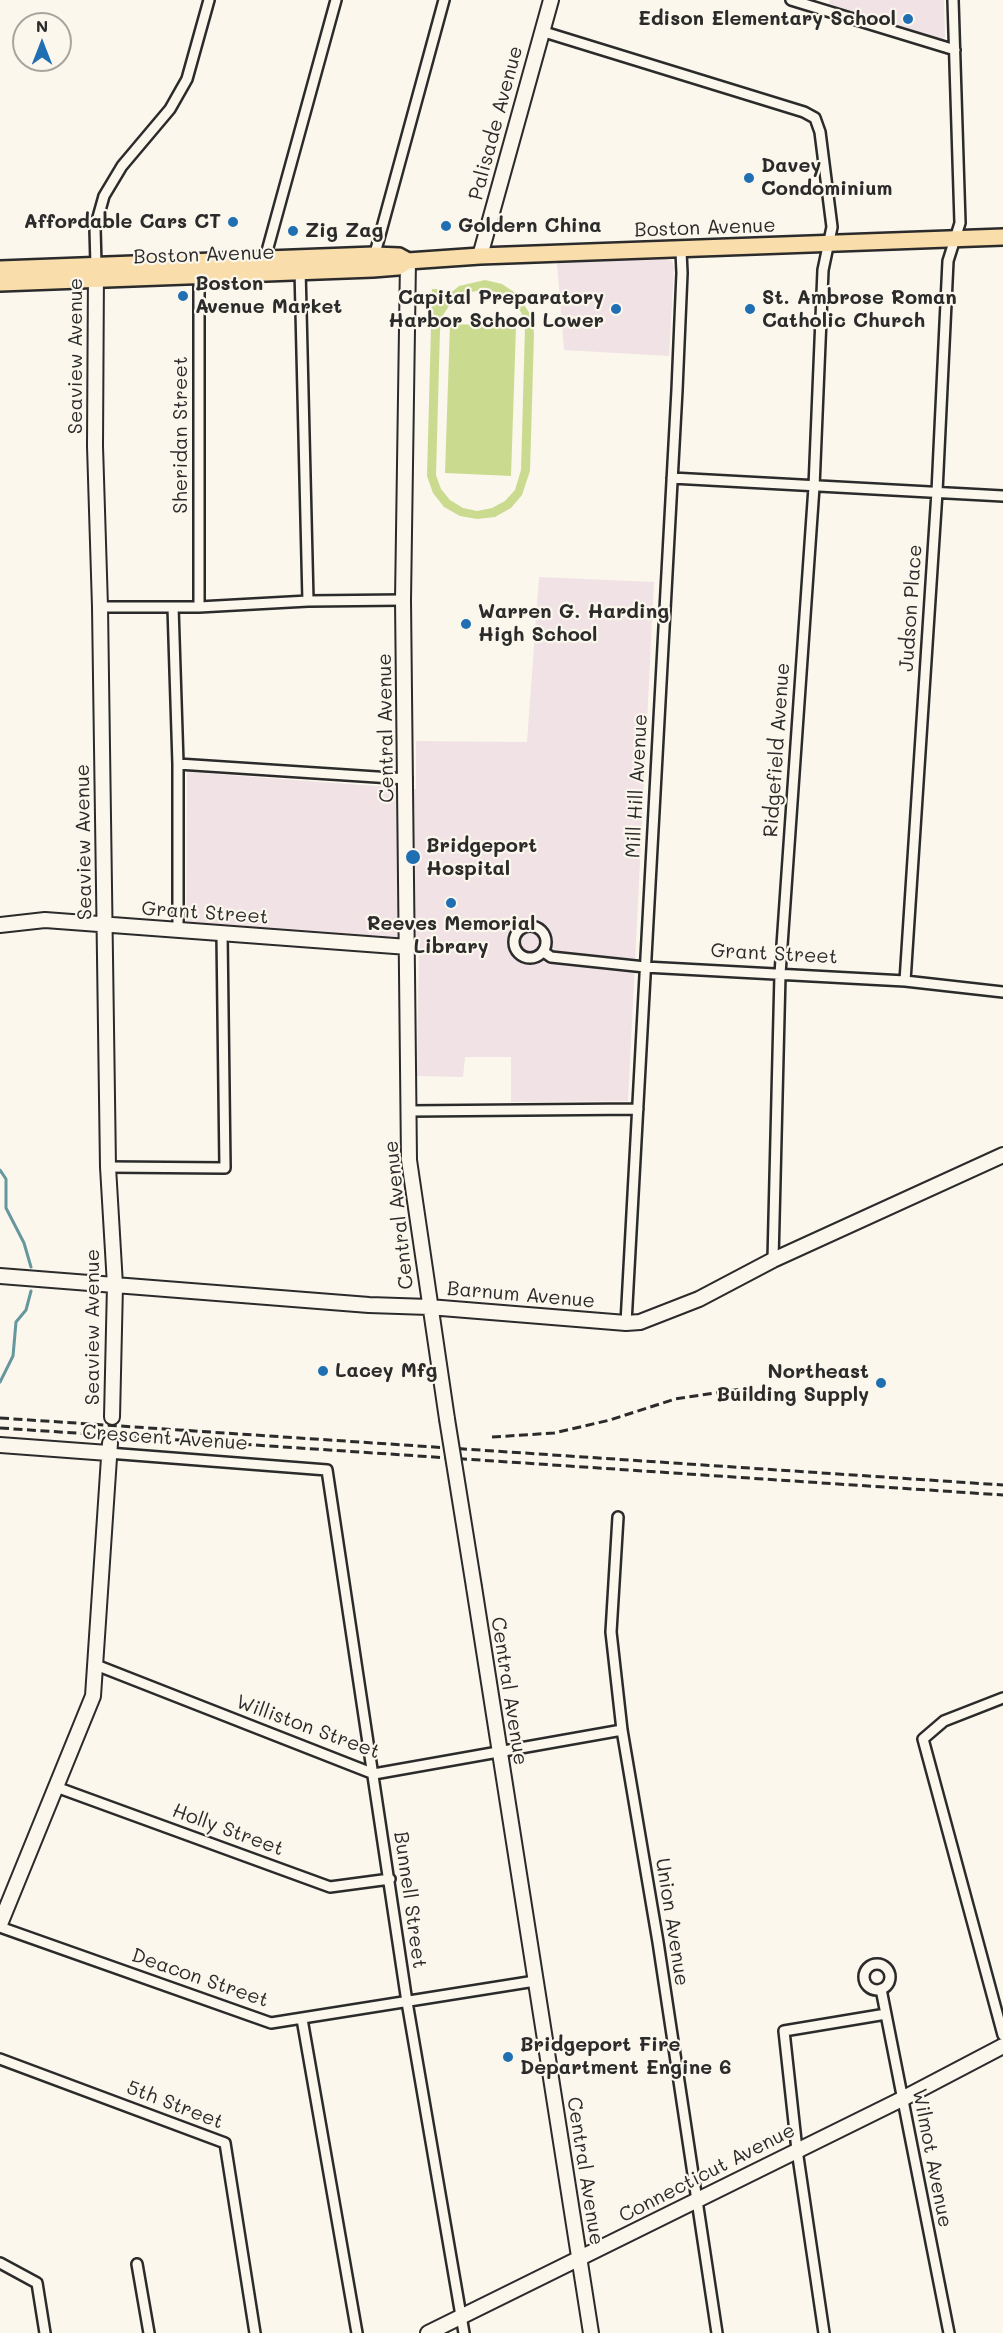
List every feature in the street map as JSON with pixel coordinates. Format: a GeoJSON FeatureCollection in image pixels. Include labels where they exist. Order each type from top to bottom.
{"type":"FeatureCollection","features":[{"type":"Feature","properties":{"kind":"main road","name":"Palisade Avenue"},"geometry":{"type":"LineString","coordinates":[[480,256],[551,0]]}},
{"type":"Feature","properties":{"kind":"main road","name":"Boston Avenue"},"geometry":{"type":"LineString","coordinates":[[0,283],[97,274],[374,262],[399,256],[408,261],[480,256],[681,251],[1003,237]]}},
{"type":"Feature","properties":{"kind":"main road","name":"Central Avenue"},"geometry":{"type":"LineString","coordinates":[[408,261],[403,600],[407,778],[409,1160],[429,1306],[498,1753],[591,2333]]}},
{"type":"Feature","properties":{"kind":"main road","name":"Boston Avenue"},"geometry":{"type":"LineString","coordinates":[[0,269],[97,274]]}},
{"type":"Feature","properties":{"kind":"main road","name":"Seaview Avenue"},"geometry":{"type":"LineString","coordinates":[[97,274],[95,446],[100,607],[108,1167],[115,1285],[112,1417]]}},
{"type":"Feature","properties":{"kind":"main road","name":"Grant Street"},"geometry":{"type":"LineString","coordinates":[[0,926],[45,920],[408,947]]}},
{"type":"Feature","properties":{"kind":"main road","name":"Barnum Avenue"},"geometry":{"type":"LineString","coordinates":[[0,1276],[369,1305],[429,1306],[626,1323],[652,1319],[673,1311],[773,1260],[1003,1155]]}},
{"type":"Feature","properties":{"kind":"main road","name":"Crescent Avenue"},"geometry":{"type":"LineString","coordinates":[[0,1445],[109,1448]]}},
{"type":"Feature","properties":{"kind":"main road"},"geometry":{"type":"LineString","coordinates":[[0,1925],[93,1696],[109,1448]]}},
{"type":"Feature","properties":{"kind":"main road","name":"Connecticut Avenue"},"geometry":{"type":"LineString","coordinates":[[428,2333],[902,2099],[1003,2046]]}},
{"type":"Feature","properties":{"kind":"street"},"geometry":{"type":"LineString","coordinates":[[97,274],[95,228],[104,196],[122,166],[170,109],[187,79],[209,0]]}},
{"type":"Feature","properties":{"kind":"street"},"geometry":{"type":"LineString","coordinates":[[264,267],[336,0]]}},
{"type":"Feature","properties":{"kind":"street"},"geometry":{"type":"LineString","coordinates":[[374,262],[444,0]]}},
{"type":"Feature","properties":{"kind":"street"},"geometry":{"type":"LineString","coordinates":[[791,0],[955,51]]}},
{"type":"Feature","properties":{"kind":"street","name":"Judson Place"},"geometry":{"type":"LineString","coordinates":[[905,981],[937,492],[948,261],[956,239],[960,214],[952,0]]}},
{"type":"Feature","properties":{"kind":"street","name":"Ridgefield Avenue"},"geometry":{"type":"LineString","coordinates":[[542,32],[804,112],[815,118],[820,132],[832,225],[823,270],[814,487],[780,974],[773,1260]]}},
{"type":"Feature","properties":{"kind":"street","name":"Mill Hill Avenue"},"geometry":{"type":"LineString","coordinates":[[626,1323],[672,478],[682,273],[681,251]]}},
{"type":"Feature","properties":{"kind":"street"},"geometry":{"type":"LineString","coordinates":[[300,265],[308,601]]}},
{"type":"Feature","properties":{"kind":"street","name":"Sheridan Street"},"geometry":{"type":"LineString","coordinates":[[199,269],[199,607]]}},
{"type":"Feature","properties":{"kind":"street"},"geometry":{"type":"LineString","coordinates":[[672,478],[1003,496]]}},
{"type":"Feature","properties":{"kind":"street"},"geometry":{"type":"LineString","coordinates":[[100,607],[199,607],[308,601],[403,600]]}},
{"type":"Feature","properties":{"kind":"street"},"geometry":{"type":"LineString","coordinates":[[173,607],[178,764],[178,930]]}},
{"type":"Feature","properties":{"kind":"street"},"geometry":{"type":"LineString","coordinates":[[178,764],[407,778]]}},
{"type":"Feature","properties":{"kind":"street"},"geometry":{"type":"LineString","coordinates":[[108,1167],[225,1168],[222,934]]}},
{"type":"Feature","properties":{"kind":"street","name":"Grant Street"},"geometry":{"type":"LineString","coordinates":[[543,952],[551,957],[645,967],[905,981],[1003,992]]}},
{"type":"Feature","properties":{"kind":"street"},"geometry":{"type":"LineString","coordinates":[[409,1111],[638,1109]]}},
{"type":"Feature","properties":{"kind":"street","name":"Crescent Avenue"},"geometry":{"type":"LineString","coordinates":[[109,1448],[327,1470]]}},
{"type":"Feature","properties":{"kind":"street","name":"Bunnell Street"},"geometry":{"type":"LineString","coordinates":[[327,1470],[407,2002],[464,2333]]}},
{"type":"Feature","properties":{"kind":"street","name":"Union Avenue"},"geometry":{"type":"LineString","coordinates":[[618,1517],[611,1632],[622,1730],[658,1942],[717,2333]]}},
{"type":"Feature","properties":{"kind":"street","name":"Williston Street"},"geometry":{"type":"LineString","coordinates":[[96,1665],[374,1774],[622,1730]]}},
{"type":"Feature","properties":{"kind":"street"},"geometry":{"type":"LineString","coordinates":[[1003,1698],[944,1721],[922,1739],[1003,2035]]}},
{"type":"Feature","properties":{"kind":"street","name":"Holly Street"},"geometry":{"type":"LineString","coordinates":[[57,1787],[330,1887],[390,1879]]}},
{"type":"Feature","properties":{"kind":"street","name":"Deacon Street"},"geometry":{"type":"LineString","coordinates":[[0,1925],[272,2023],[535,1981]]}},
{"type":"Feature","properties":{"kind":"street","name":"Wilmot Avenue"},"geometry":{"type":"LineString","coordinates":[[881,1989],[949,2333]]}},
{"type":"Feature","properties":{"kind":"street"},"geometry":{"type":"LineString","coordinates":[[824,2333],[797,2150],[784,2031],[885,2014]]}},
{"type":"Feature","properties":{"kind":"street"},"geometry":{"type":"LineString","coordinates":[[302,2019],[357,2333]]}},
{"type":"Feature","properties":{"kind":"street","name":"5th Street"},"geometry":{"type":"LineString","coordinates":[[0,2059],[225,2143],[255,2333]]}},
{"type":"Feature","properties":{"kind":"street"},"geometry":{"type":"LineString","coordinates":[[0,2263],[37,2283],[45,2333]]}},
{"type":"Feature","properties":{"kind":"street"},"geometry":{"type":"LineString","coordinates":[[137,2264],[149,2333]]}},
{"type":"Feature","properties":{"kind":"shaded area","name":"Edison Elementary School"},"geometry":{"type":"Polygon","coordinates":[[[830,0],[944,0],[945,37],[942,41],[936,40],[828,6],[830,0]]]}},
{"type":"Feature","properties":{"kind":"shaded area","name":"Capital Preparatory Harbor School Lower"},"geometry":{"type":"Polygon","coordinates":[[[665,259],[672,261],[674,268],[669,356],[564,350],[557,263],[665,259]]]}},
{"type":"Feature","properties":{"kind":"shaded area","name":"Bridgeport Hospital"},"geometry":{"type":"Polygon","coordinates":[[[539,577],[654,582],[628,1101],[511,1102],[511,1057],[465,1057],[463,1077],[417,1076],[419,942],[186,926],[187,772],[416,789],[416,741],[527,742],[539,577]]]}},
{"type":"Feature","properties":{"kind":"green space"},"geometry":{"type":"Polygon","coordinates":[[[485,280],[502,284],[517,294],[532,317],[534,334],[530,471],[522,495],[511,508],[495,517],[477,519],[460,516],[444,507],[433,493],[427,476],[432,289],[441,289],[441,301],[459,286],[485,280]],[[485,289],[463,294],[451,303],[443,315],[440,330],[436,475],[441,489],[450,500],[463,508],[477,511],[492,508],[505,501],[515,490],[521,470],[525,327],[521,312],[512,301],[499,293],[485,289]]]}},
{"type":"Feature","properties":{"kind":"green space"},"geometry":{"type":"Polygon","coordinates":[[[450,324],[516,326],[511,476],[445,473],[450,324]]]}},
{"type":"Feature","properties":{"kind":"waterway"},"geometry":{"type":"LineString","coordinates":[[0,1170],[6,1179],[6,1208],[24,1243],[31,1267]]}},
{"type":"Feature","properties":{"kind":"waterway"},"geometry":{"type":"LineString","coordinates":[[0,1382],[13,1356],[16,1322],[26,1310],[31,1291]]}},
{"type":"Feature","properties":{"kind":"tunnel"},"geometry":{"type":"LineString","coordinates":[[110,1443],[112,1417]]}},
{"type":"Feature","properties":{"kind":"railway"},"geometry":{"type":"LineString","coordinates":[[492,1437],[554,1433],[610,1420],[675,1399],[748,1388]]}},
{"type":"Feature","properties":{"kind":"railway"},"geometry":{"type":"LineString","coordinates":[[0,1418],[1003,1485]]}},
{"type":"Feature","properties":{"kind":"railway"},"geometry":{"type":"LineString","coordinates":[[0,1428],[1003,1495]]}},
{"type":"Feature","properties":{"kind":"place","name":"Edison Elementary School"},"geometry":{"type":"Point","coordinates":[908,19]}},
{"type":"Feature","properties":{"kind":"place","name":"Davey Condominium"},"geometry":{"type":"Point","coordinates":[749,178]}},
{"type":"Feature","properties":{"kind":"place","name":"Affordable Cars CT"},"geometry":{"type":"Point","coordinates":[233,222]}},
{"type":"Feature","properties":{"kind":"place","name":"Goldern China"},"geometry":{"type":"Point","coordinates":[446,226]}},
{"type":"Feature","properties":{"kind":"place","name":"Zig Zag"},"geometry":{"type":"Point","coordinates":[293,231]}},
{"type":"Feature","properties":{"kind":"place","name":"Boston Avenue Market"},"geometry":{"type":"Point","coordinates":[183,296]}},
{"type":"Feature","properties":{"kind":"place","name":"Capital Preparatory Harbor School Lower"},"geometry":{"type":"Point","coordinates":[616,309]}},
{"type":"Feature","properties":{"kind":"place","name":"St. Ambrose Roman Catholic Church"},"geometry":{"type":"Point","coordinates":[750,309]}},
{"type":"Feature","properties":{"kind":"place","name":"Warren G. Harding High School"},"geometry":{"type":"Point","coordinates":[466,624]}},
{"type":"Feature","properties":{"kind":"place","name":"Bridgeport Hospital"},"geometry":{"type":"Point","coordinates":[413,857]}},
{"type":"Feature","properties":{"kind":"place","name":"Reeves Memorial Library"},"geometry":{"type":"Point","coordinates":[451,903]}},
{"type":"Feature","properties":{"kind":"place","name":"Lacey Mfg"},"geometry":{"type":"Point","coordinates":[323,1371]}},
{"type":"Feature","properties":{"kind":"place","name":"Northeast Building Supply"},"geometry":{"type":"Point","coordinates":[881,1383]}},
{"type":"Feature","properties":{"kind":"place","name":"Bridgeport Fire Department Engine 6"},"geometry":{"type":"Point","coordinates":[508,2057]}}]}
